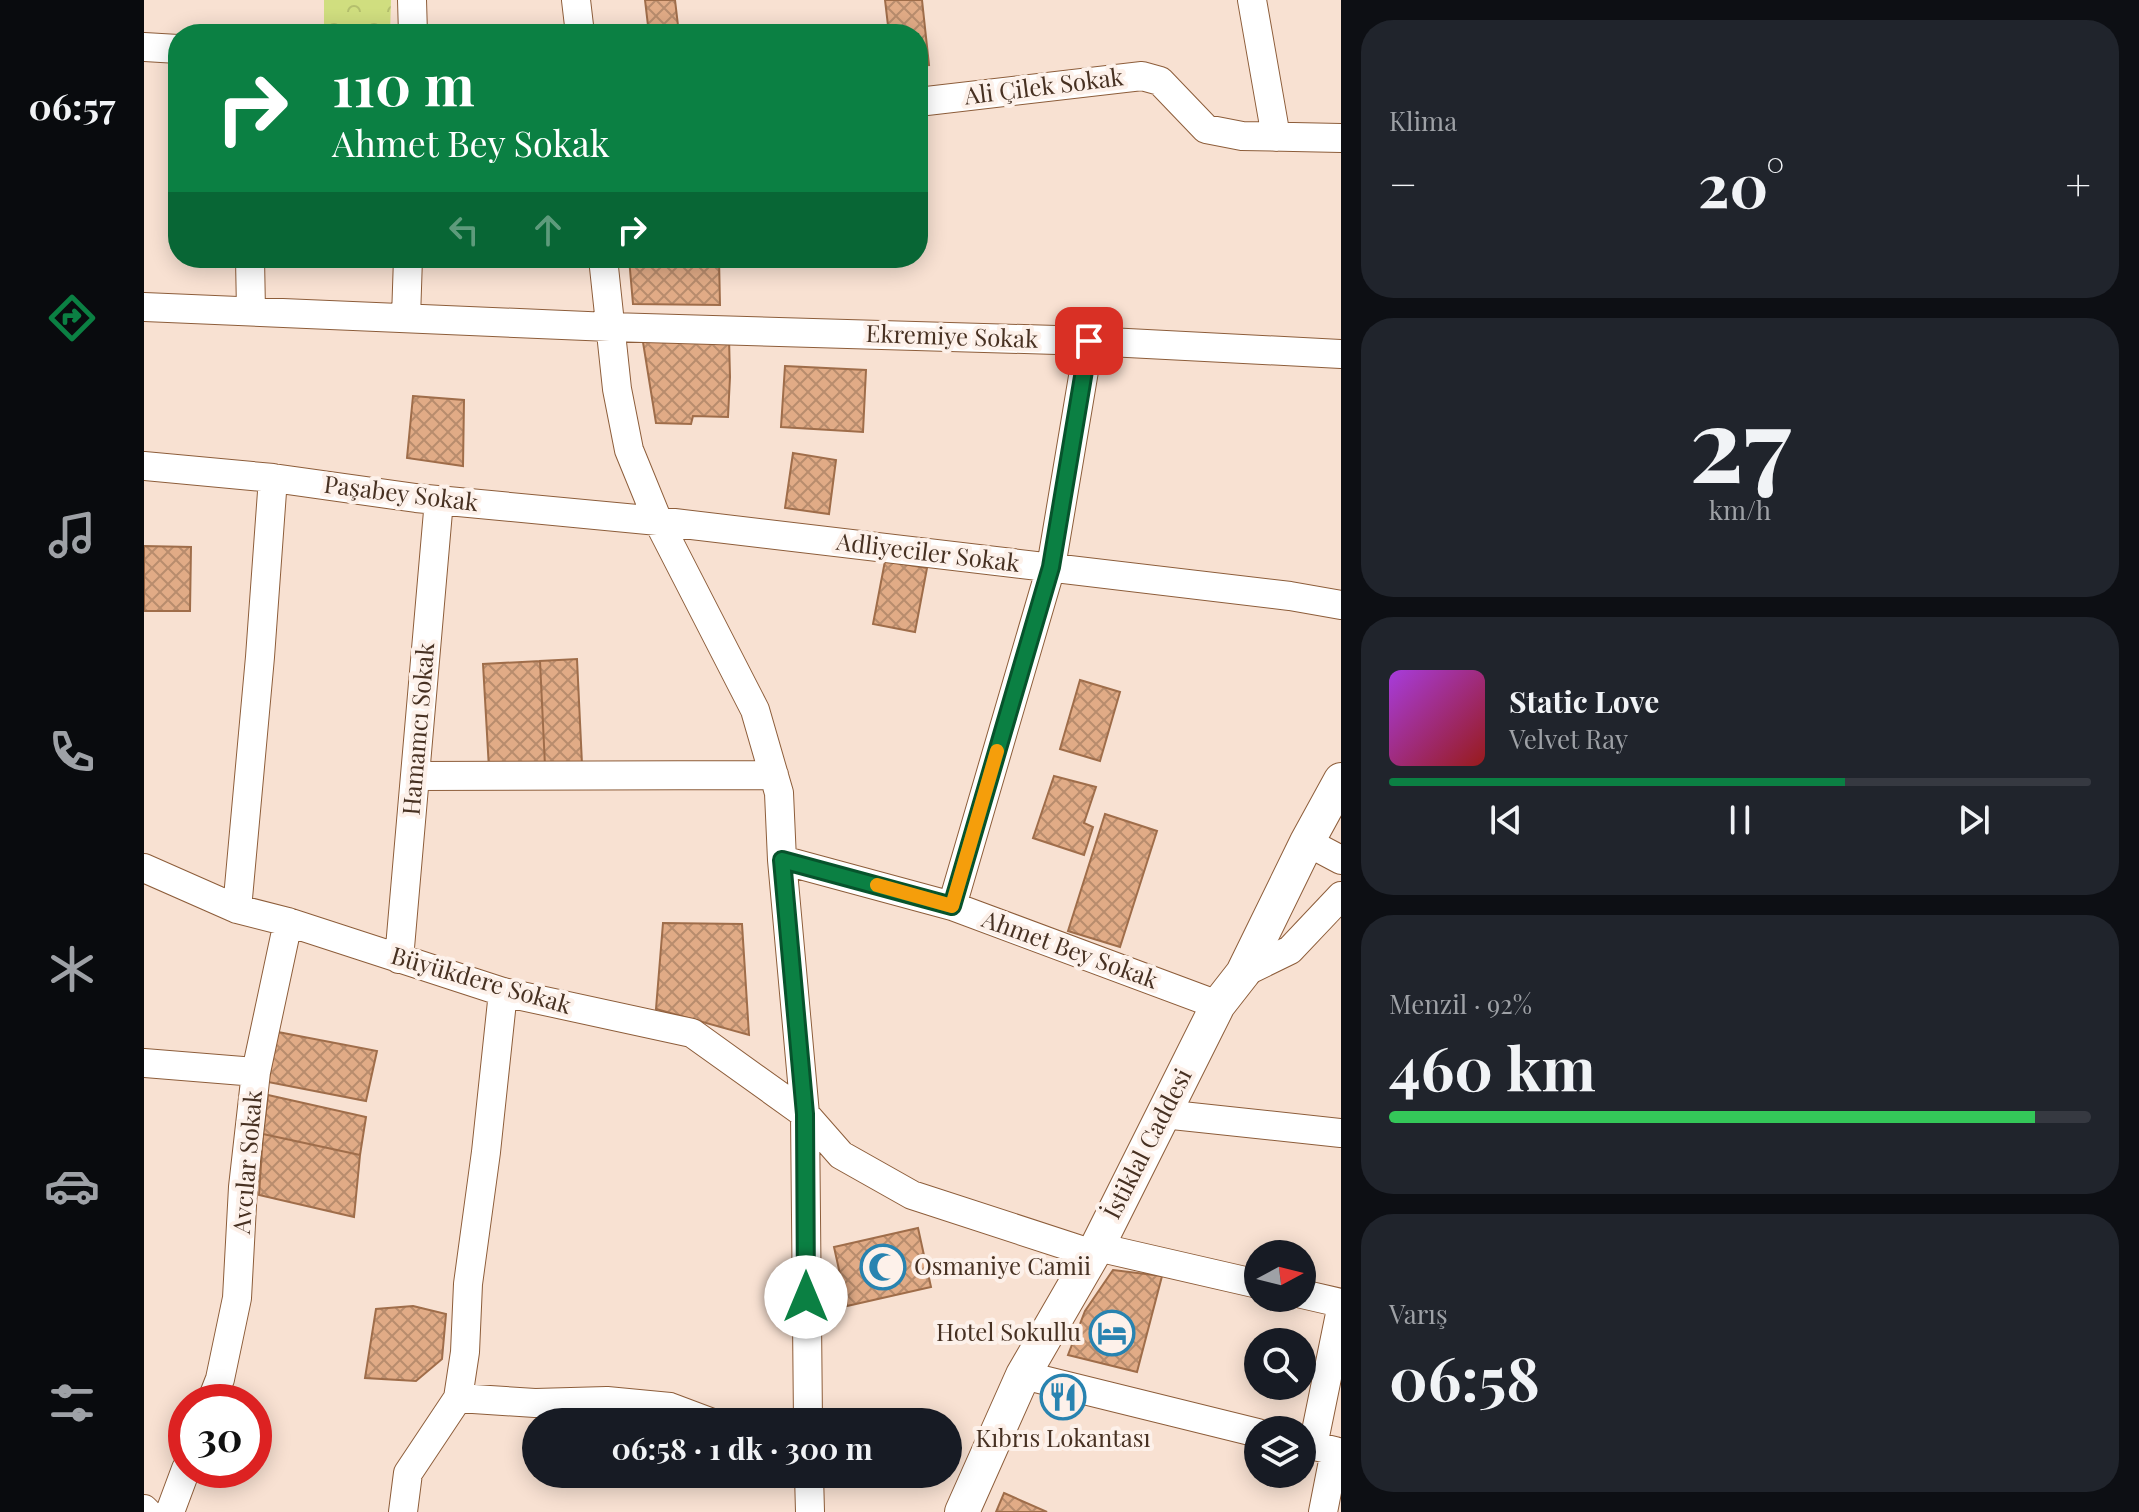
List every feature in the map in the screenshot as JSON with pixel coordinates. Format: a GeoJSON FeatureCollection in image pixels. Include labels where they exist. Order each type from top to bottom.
{"type":"FeatureCollection","features":[{"type":"Feature","properties":{"kind":"main road","name":"İstiklal Caddesi"},"geometry":{"type":"LineString","coordinates":[[962,1512],[1023,1375],[1095,1250],[1218,1005],[1243,973],[1277,940],[1307,842],[1341,780]]}},
{"type":"Feature","properties":{"kind":"street"},"geometry":{"type":"LineString","coordinates":[[412,0],[413,24]]}},
{"type":"Feature","properties":{"kind":"street"},"geometry":{"type":"LineString","coordinates":[[576,0],[579,24]]}},
{"type":"Feature","properties":{"kind":"street"},"geometry":{"type":"LineString","coordinates":[[1252,0],[1276,137]]}},
{"type":"Feature","properties":{"kind":"street"},"geometry":{"type":"LineString","coordinates":[[144,47],[168,48]]}},
{"type":"Feature","properties":{"kind":"street","name":"Ali Çilek Sokak"},"geometry":{"type":"LineString","coordinates":[[928,101],[1142,76],[1160,81],[1206,129],[1242,136],[1341,138]]}},
{"type":"Feature","properties":{"kind":"street"},"geometry":{"type":"LineString","coordinates":[[250,268],[251,311]]}},
{"type":"Feature","properties":{"kind":"street"},"geometry":{"type":"LineString","coordinates":[[406,318],[408,268]]}},
{"type":"Feature","properties":{"kind":"street"},"geometry":{"type":"LineString","coordinates":[[604,268],[617,389],[629,450],[658,521],[755,710],[779,793],[782,860],[805,1114],[808,1408]]}},
{"type":"Feature","properties":{"kind":"street","name":"Ekremiye Sokak"},"geometry":{"type":"LineString","coordinates":[[144,307],[610,327],[1089,341],[1341,354]]}},
{"type":"Feature","properties":{"kind":"street"},"geometry":{"type":"LineString","coordinates":[[952,906],[1051,567],[1089,341]]}},
{"type":"Feature","properties":{"kind":"street","name":"Paşabey Sokak"},"geometry":{"type":"LineString","coordinates":[[144,466],[273,478],[439,500],[658,521]]}},
{"type":"Feature","properties":{"kind":"street"},"geometry":{"type":"LineString","coordinates":[[237,909],[273,478]]}},
{"type":"Feature","properties":{"kind":"street","name":"Hamamcı Sokak"},"geometry":{"type":"LineString","coordinates":[[399,959],[439,500]]}},
{"type":"Feature","properties":{"kind":"street","name":"Adliyeciler Sokak"},"geometry":{"type":"LineString","coordinates":[[658,521],[1290,596],[1341,605]]}},
{"type":"Feature","properties":{"kind":"street"},"geometry":{"type":"LineString","coordinates":[[415,776],[774,775]]}},
{"type":"Feature","properties":{"kind":"street"},"geometry":{"type":"LineString","coordinates":[[1307,842],[1341,860]]}},
{"type":"Feature","properties":{"kind":"street","name":"Ahmet Bey Sokak"},"geometry":{"type":"LineString","coordinates":[[782,860],[952,906],[1218,1005]]}},
{"type":"Feature","properties":{"kind":"street","name":"Büyükdere Sokak"},"geometry":{"type":"LineString","coordinates":[[144,868],[237,909],[288,922],[503,992],[692,1033],[805,1114],[841,1155],[912,1195],[1095,1250],[1244,1281]]}},
{"type":"Feature","properties":{"kind":"street"},"geometry":{"type":"LineString","coordinates":[[1277,940],[1341,896]]}},
{"type":"Feature","properties":{"kind":"street","name":"Avcılar Sokak"},"geometry":{"type":"LineString","coordinates":[[218,1384],[237,1298],[243,1187],[256,1072],[288,922]]}},
{"type":"Feature","properties":{"kind":"street"},"geometry":{"type":"LineString","coordinates":[[403,1512],[408,1473],[458,1398],[465,1352],[468,1284],[503,992]]}},
{"type":"Feature","properties":{"kind":"street"},"geometry":{"type":"LineString","coordinates":[[144,1063],[256,1072]]}},
{"type":"Feature","properties":{"kind":"street"},"geometry":{"type":"LineString","coordinates":[[1163,1114],[1341,1133]]}},
{"type":"Feature","properties":{"kind":"street"},"geometry":{"type":"LineString","coordinates":[[1315,1416],[1341,1306],[1316,1298]]}},
{"type":"Feature","properties":{"kind":"street"},"geometry":{"type":"LineString","coordinates":[[1023,1375],[1244,1430]]}},
{"type":"Feature","properties":{"kind":"street"},"geometry":{"type":"LineString","coordinates":[[458,1398],[535,1403],[607,1401],[673,1408]]}},
{"type":"Feature","properties":{"kind":"street"},"geometry":{"type":"LineString","coordinates":[[1316,1447],[1335,1451],[1323,1512]]}},
{"type":"Feature","properties":{"kind":"street"},"geometry":{"type":"LineString","coordinates":[[170,1512],[179,1488]]}},
{"type":"Feature","properties":{"kind":"street"},"geometry":{"type":"LineString","coordinates":[[809,1488],[810,1512]]}},
{"type":"Feature","properties":{"kind":"green space"},"geometry":{"type":"Polygon","coordinates":[[[324,0],[391,0],[390,24],[324,24],[324,0]]]}},
{"type":"Feature","properties":{"kind":"building"},"geometry":{"type":"Polygon","coordinates":[[[645,0],[675,0],[678,24],[648,24],[645,0]]]}},
{"type":"Feature","properties":{"kind":"building"},"geometry":{"type":"Polygon","coordinates":[[[885,0],[922,0],[925,24],[888,24],[885,0]]]}},
{"type":"Feature","properties":{"kind":"building"},"geometry":{"type":"Polygon","coordinates":[[[630,268],[719,268],[720,305],[633,304],[630,268]]]}},
{"type":"Feature","properties":{"kind":"building"},"geometry":{"type":"Polygon","coordinates":[[[642,336],[729,338],[728,417],[693,416],[691,424],[656,423],[642,336]]]}},
{"type":"Feature","properties":{"kind":"building"},"geometry":{"type":"Polygon","coordinates":[[[785,366],[866,370],[863,432],[781,427],[785,366]]]}},
{"type":"Feature","properties":{"kind":"building"},"geometry":{"type":"Polygon","coordinates":[[[413,396],[464,400],[463,466],[407,458],[413,396]]]}},
{"type":"Feature","properties":{"kind":"building"},"geometry":{"type":"Polygon","coordinates":[[[793,453],[836,460],[829,514],[785,508],[793,453]]]}},
{"type":"Feature","properties":{"kind":"building"},"geometry":{"type":"Polygon","coordinates":[[[144,546],[191,547],[190,611],[144,611],[144,546]]]}},
{"type":"Feature","properties":{"kind":"building"},"geometry":{"type":"Polygon","coordinates":[[[885,561],[927,568],[915,632],[873,624],[885,561]]]}},
{"type":"Feature","properties":{"kind":"building"},"geometry":{"type":"Polygon","coordinates":[[[577,659],[582,764],[545,766],[540,661],[577,659]]]}},
{"type":"Feature","properties":{"kind":"building"},"geometry":{"type":"Polygon","coordinates":[[[540,661],[545,766],[489,769],[483,664],[540,661]]]}},
{"type":"Feature","properties":{"kind":"building"},"geometry":{"type":"Polygon","coordinates":[[[1080,680],[1120,692],[1100,761],[1060,749],[1080,680]]]}},
{"type":"Feature","properties":{"kind":"building"},"geometry":{"type":"Polygon","coordinates":[[[1054,776],[1096,787],[1084,823],[1093,827],[1084,855],[1033,838],[1054,776]]]}},
{"type":"Feature","properties":{"kind":"building"},"geometry":{"type":"Polygon","coordinates":[[[1105,814],[1157,831],[1120,947],[1068,931],[1105,814]]]}},
{"type":"Feature","properties":{"kind":"building"},"geometry":{"type":"Polygon","coordinates":[[[663,923],[742,924],[749,1035],[656,1009],[663,923]]]}},
{"type":"Feature","properties":{"kind":"building"},"geometry":{"type":"Polygon","coordinates":[[[278,1032],[377,1051],[366,1101],[268,1082],[278,1032]]]}},
{"type":"Feature","properties":{"kind":"building"},"geometry":{"type":"Polygon","coordinates":[[[268,1095],[366,1117],[360,1155],[263,1134],[268,1095]]]}},
{"type":"Feature","properties":{"kind":"building"},"geometry":{"type":"Polygon","coordinates":[[[263,1134],[360,1155],[354,1217],[259,1195],[263,1134]]]}},
{"type":"Feature","properties":{"kind":"building","name":"Osmaniye Camii"},"geometry":{"type":"Polygon","coordinates":[[[918,1228],[931,1287],[847,1306],[834,1247],[918,1228]]]}},
{"type":"Feature","properties":{"kind":"building","name":"Hotel Sokullu"},"geometry":{"type":"Polygon","coordinates":[[[1113,1270],[1162,1276],[1137,1372],[1068,1355],[1085,1311],[1113,1270]]]}},
{"type":"Feature","properties":{"kind":"building"},"geometry":{"type":"Polygon","coordinates":[[[413,1306],[446,1314],[442,1359],[416,1381],[365,1378],[376,1309],[413,1306]]]}},
{"type":"Feature","properties":{"kind":"building"},"geometry":{"type":"Polygon","coordinates":[[[1004,1493],[1047,1512],[996,1512],[1004,1493]]]}},
{"type":"Feature","properties":{"kind":"slow traffic"},"geometry":{"type":"LineString","coordinates":[[877,885],[952,906],[997,751]]}},
{"type":"Feature","properties":{"kind":"place","name":"Osmaniye Camii"},"geometry":{"type":"Point","coordinates":[883,1267]}},
{"type":"Feature","properties":{"kind":"place","name":"Hotel Sokullu"},"geometry":{"type":"Point","coordinates":[1112,1333]}},
{"type":"Feature","properties":{"kind":"place","name":"Kıbrıs Lokantası"},"geometry":{"type":"Point","coordinates":[1063,1397]}},
{"type":"Feature","properties":{"kind":"route"},"geometry":{"type":"LineString","coordinates":[[806,1297],[805,1114],[782,860],[952,906],[1051,567],[1089,341]]}}]}
